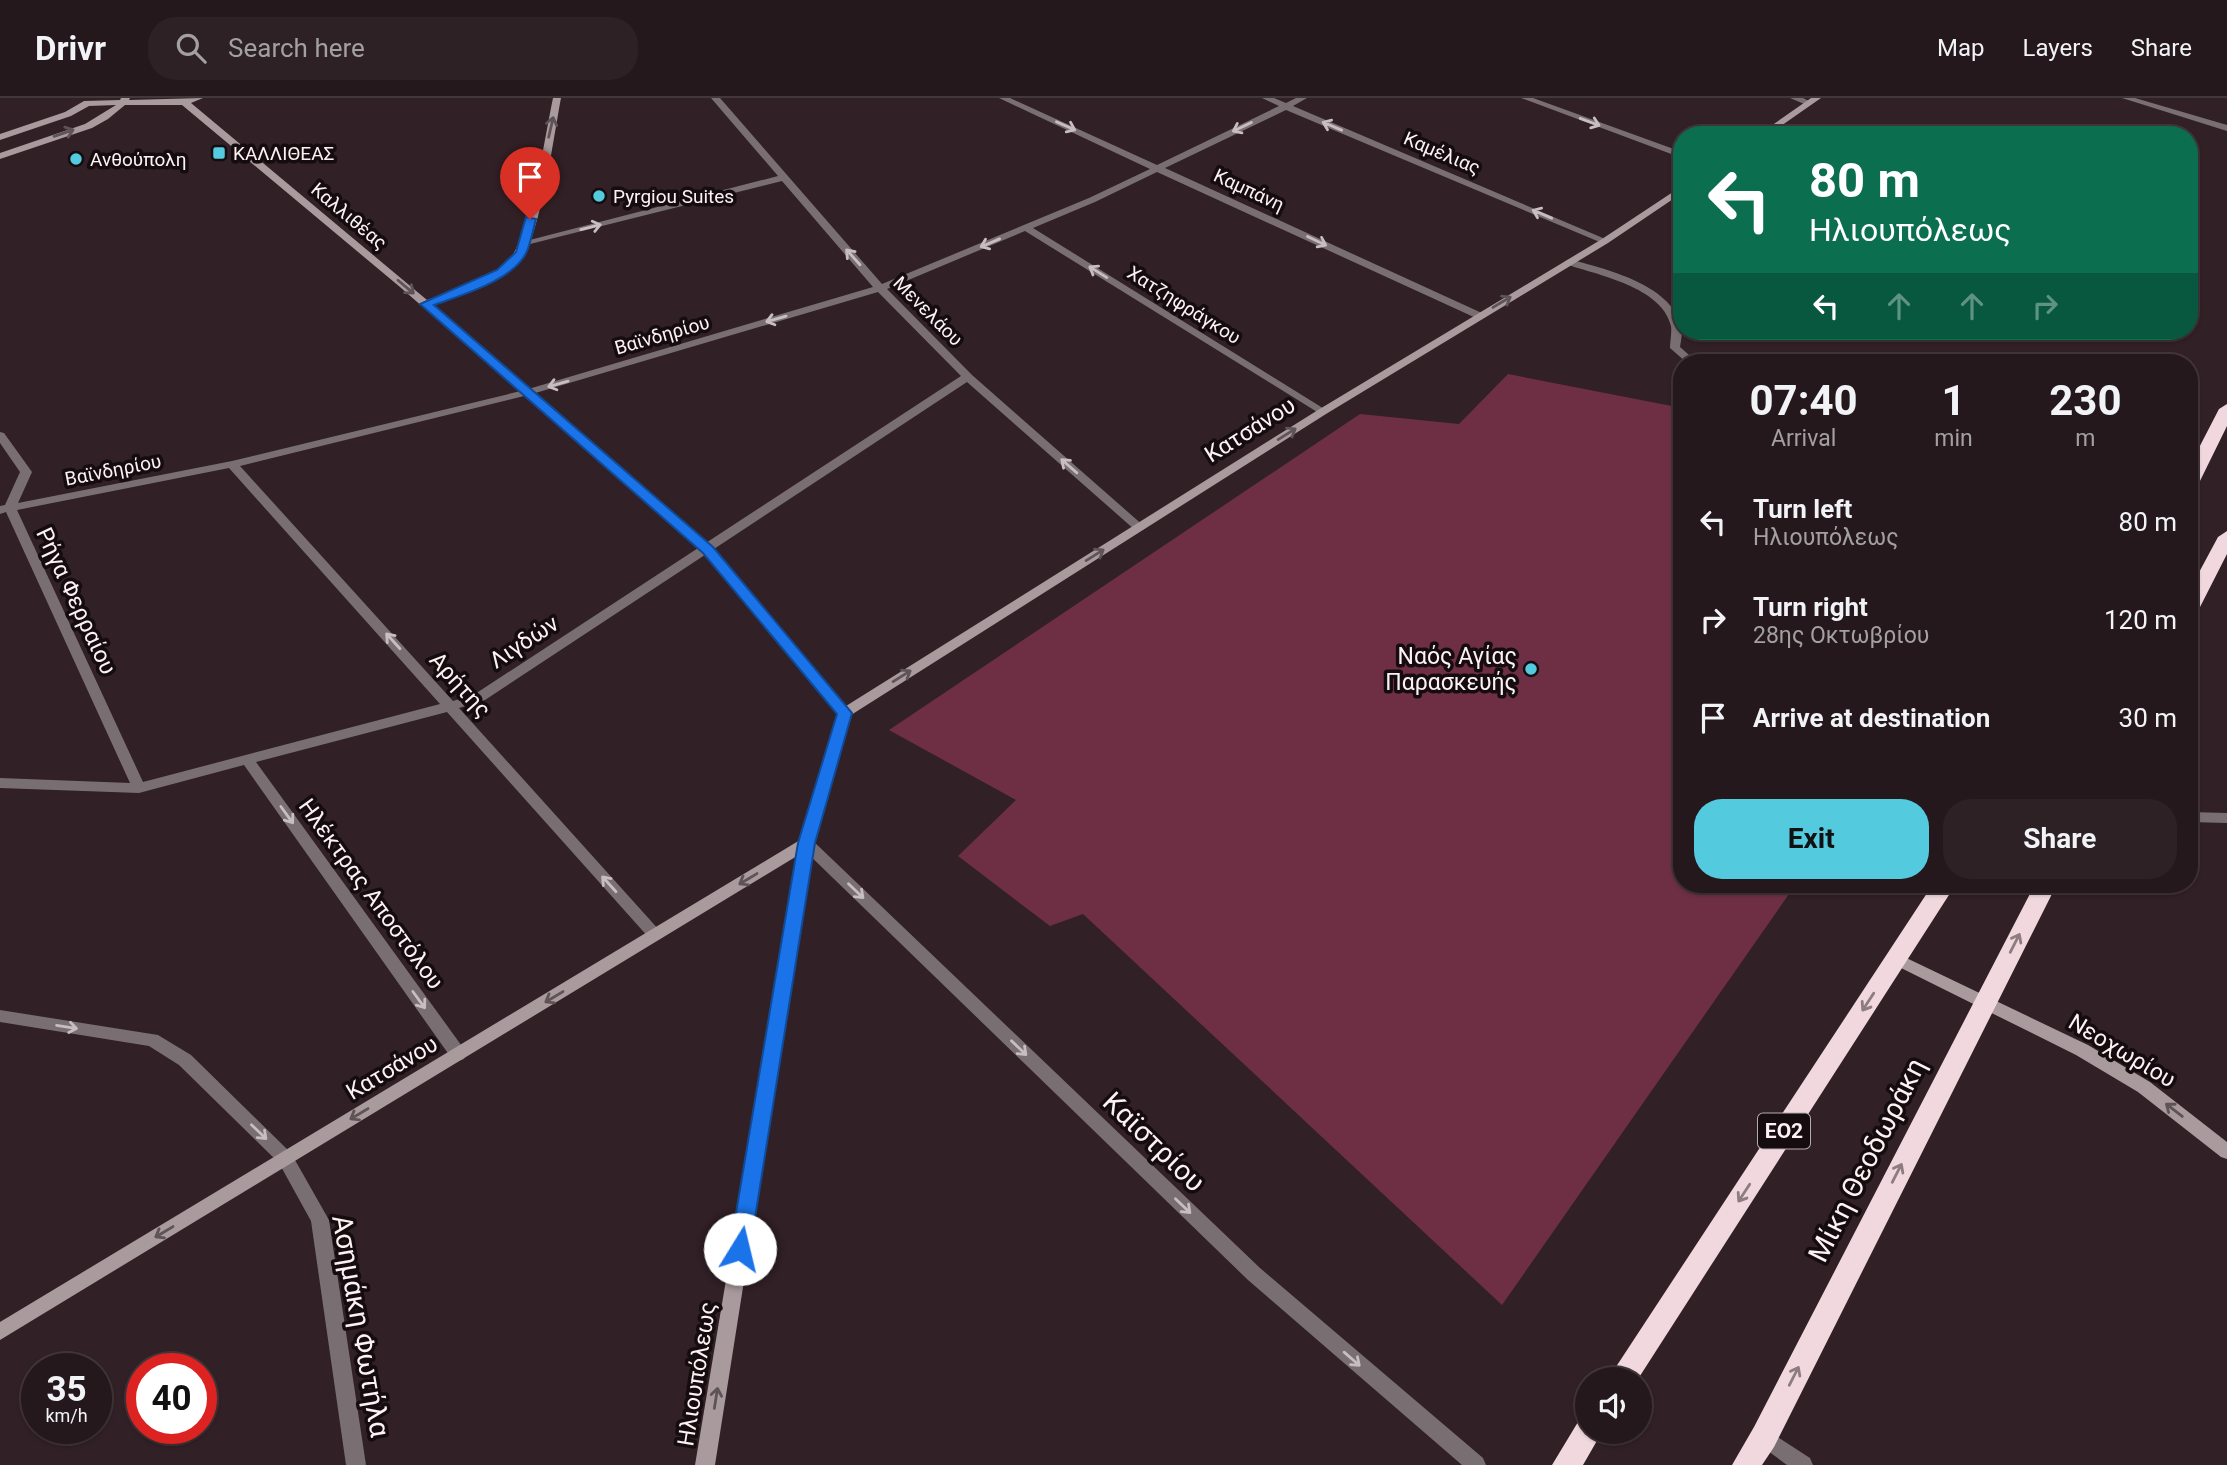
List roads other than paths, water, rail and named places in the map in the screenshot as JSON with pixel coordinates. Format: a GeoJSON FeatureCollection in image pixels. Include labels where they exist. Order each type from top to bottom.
{"type":"FeatureCollection","features":[{"type":"Feature","properties":{"kind":"highway"},"geometry":{"type":"LineString","coordinates":[[2198,467],[2227,409]]}},
{"type":"Feature","properties":{"kind":"highway"},"geometry":{"type":"LineString","coordinates":[[2198,592],[2227,537]]}},
{"type":"Feature","properties":{"kind":"highway","name":"ΕΟ2"},"geometry":{"type":"LineString","coordinates":[[1630,1367],[1939,893]]}},
{"type":"Feature","properties":{"kind":"highway","name":"Μίκη Θεοδωράκη"},"geometry":{"type":"LineString","coordinates":[[1746,1465],[1764,1437],[2041,893]]}},
{"type":"Feature","properties":{"kind":"highway"},"geometry":{"type":"LineString","coordinates":[[1566,1465],[1580,1444]]}},
{"type":"Feature","properties":{"kind":"street"},"geometry":{"type":"LineString","coordinates":[[0,137],[68,114],[87,101],[184,102],[199,98]]}},
{"type":"Feature","properties":{"kind":"street"},"geometry":{"type":"LineString","coordinates":[[557,98],[521,253],[501,272],[477,285],[426,304],[708,550],[845,713]]}},
{"type":"Feature","properties":{"kind":"street","name":"Μενελάου"},"geometry":{"type":"LineString","coordinates":[[715,98],[880,288],[968,377],[1139,527]]}},
{"type":"Feature","properties":{"kind":"street","name":"Καμπάνη"},"geometry":{"type":"LineString","coordinates":[[1003,98],[1480,316]]}},
{"type":"Feature","properties":{"kind":"street","name":"Καμέλιας"},"geometry":{"type":"LineString","coordinates":[[1266,98],[1605,240]]}},
{"type":"Feature","properties":{"kind":"street","name":"Βαϊνδηρίου"},"geometry":{"type":"LineString","coordinates":[[5,509],[233,464],[528,392],[880,288],[1093,200],[1303,98]]}},
{"type":"Feature","properties":{"kind":"street"},"geometry":{"type":"LineString","coordinates":[[1525,98],[1673,152]]}},
{"type":"Feature","properties":{"kind":"street"},"geometry":{"type":"LineString","coordinates":[[1794,98],[1813,100]]}},
{"type":"Feature","properties":{"kind":"street"},"geometry":{"type":"LineString","coordinates":[[2126,98],[2227,128]]}},
{"type":"Feature","properties":{"kind":"street"},"geometry":{"type":"LineString","coordinates":[[0,156],[101,119],[113,113],[125,100]]}},
{"type":"Feature","properties":{"kind":"street"},"geometry":{"type":"LineString","coordinates":[[1775,126],[1813,100]]}},
{"type":"Feature","properties":{"kind":"street","name":"Καλλιθέας"},"geometry":{"type":"LineString","coordinates":[[184,102],[426,304]]}},
{"type":"Feature","properties":{"kind":"street"},"geometry":{"type":"LineString","coordinates":[[525,244],[782,178]]}},
{"type":"Feature","properties":{"kind":"street","name":"Κατσάνου"},"geometry":{"type":"LineString","coordinates":[[845,713],[1322,412],[1605,240],[1673,194]]}},
{"type":"Feature","properties":{"kind":"street","name":"Χατζηφράγκου"},"geometry":{"type":"LineString","coordinates":[[1027,228],[1322,412]]}},
{"type":"Feature","properties":{"kind":"street"},"geometry":{"type":"LineString","coordinates":[[1569,262],[1641,288],[1662,301],[1673,315]]}},
{"type":"Feature","properties":{"kind":"street"},"geometry":{"type":"LineString","coordinates":[[1676,340],[1675,348],[1682,354]]}},
{"type":"Feature","properties":{"kind":"street","name":"Λιγδών"},"geometry":{"type":"LineString","coordinates":[[0,783],[133,788],[452,706],[487,693],[968,377]]}},
{"type":"Feature","properties":{"kind":"street","name":"Ρήγα Φερραίου"},"geometry":{"type":"LineString","coordinates":[[0,435],[26,472],[5,509],[133,788]]}},
{"type":"Feature","properties":{"kind":"street","name":"Αρήτης"},"geometry":{"type":"LineString","coordinates":[[233,464],[655,935]]}},
{"type":"Feature","properties":{"kind":"street","name":"Ηλιουπόλεως"},"geometry":{"type":"LineString","coordinates":[[705,1465],[806,843],[845,713]]}},
{"type":"Feature","properties":{"kind":"street","name":"Ηλέκτρας Αποστόλου"},"geometry":{"type":"LineString","coordinates":[[247,760],[458,1055]]}},
{"type":"Feature","properties":{"kind":"street"},"geometry":{"type":"LineString","coordinates":[[2198,817],[2227,818]]}},
{"type":"Feature","properties":{"kind":"street","name":"Κατσάνου"},"geometry":{"type":"LineString","coordinates":[[0,1332],[806,843]]}},
{"type":"Feature","properties":{"kind":"street","name":"Καϊστρίου"},"geometry":{"type":"LineString","coordinates":[[806,843],[1254,1274],[1476,1465]]}},
{"type":"Feature","properties":{"kind":"street","name":"Νεοχωρίου"},"geometry":{"type":"LineString","coordinates":[[1896,959],[2082,1050],[2144,1087],[2227,1152]]}},
{"type":"Feature","properties":{"kind":"street","name":"Ασημάκη Φωτήλα"},"geometry":{"type":"LineString","coordinates":[[0,1016],[152,1040],[184,1060],[285,1158],[320,1220],[356,1465]]}},
{"type":"Feature","properties":{"kind":"street"},"geometry":{"type":"LineString","coordinates":[[1764,1437],[1802,1465]]}},
{"type":"Feature","properties":{"kind":"place","name":"ΚΑΛΛΙΘΕΑΣ"},"geometry":{"type":"Point","coordinates":[219,153]}},
{"type":"Feature","properties":{"kind":"place","name":"Ανθούπολη"},"geometry":{"type":"Point","coordinates":[76,159]}},
{"type":"Feature","properties":{"kind":"place","name":"Pyrgiou Suites"},"geometry":{"type":"Point","coordinates":[599,196]}},
{"type":"Feature","properties":{"kind":"place","name":"Ναός Αγίας Παρασκευής"},"geometry":{"type":"Point","coordinates":[1531,669]}}]}
